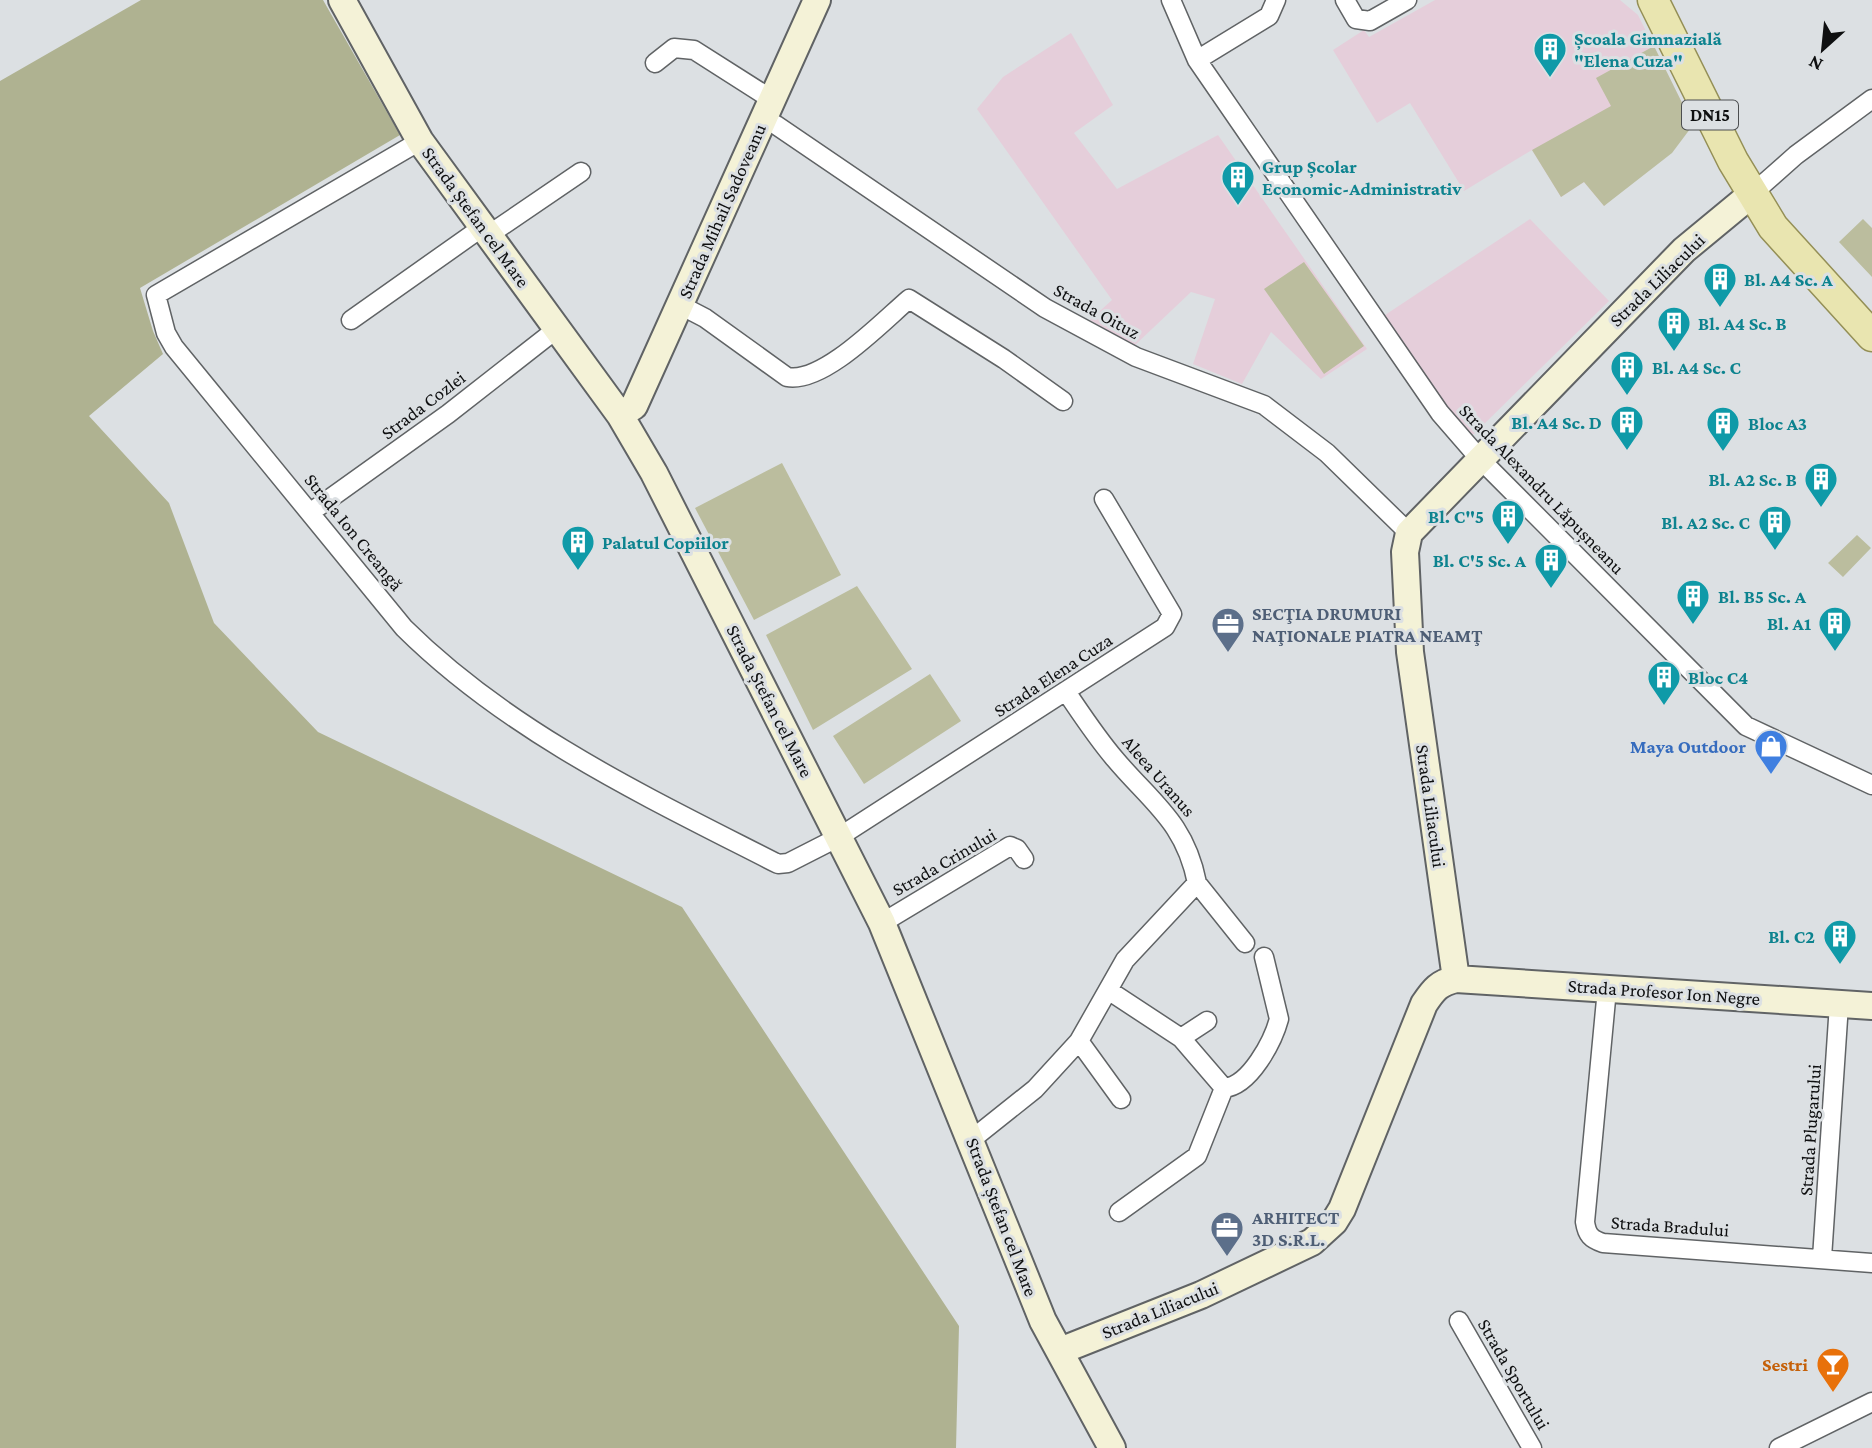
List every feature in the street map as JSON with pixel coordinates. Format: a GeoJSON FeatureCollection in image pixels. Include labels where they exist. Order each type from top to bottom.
{"type":"FeatureCollection","features":[{"type":"Feature","properties":{"kind":"main road","name":"DN15"},"geometry":{"type":"LineString","coordinates":[[1653,0],[1733,161],[1872,310]]}},
{"type":"Feature","properties":{"kind":"main road","name":"DN15"},"geometry":{"type":"LineString","coordinates":[[1676,0],[1759,188],[1773,227],[1872,336]]}},
{"type":"Feature","properties":{"kind":"street","name":"Strada Ștefan cel Mare"},"geometry":{"type":"LineString","coordinates":[[342,0],[420,141],[620,415],[654,473],[882,923],[1043,1321],[1112,1448]]}},
{"type":"Feature","properties":{"kind":"street","name":"Strada Mihail Sadoveanu"},"geometry":{"type":"LineString","coordinates":[[620,415],[634,406],[817,0]]}},
{"type":"Feature","properties":{"kind":"street","name":"Strada Alexandru Lăpușneanu"},"geometry":{"type":"LineString","coordinates":[[1171,0],[1197,60],[1440,414],[1479,458],[1746,726],[1872,785]]}},
{"type":"Feature","properties":{"kind":"street"},"geometry":{"type":"LineString","coordinates":[[1197,60],[1269,16],[1276,0]]}},
{"type":"Feature","properties":{"kind":"street"},"geometry":{"type":"LineString","coordinates":[[1345,0],[1356,19],[1370,21],[1407,0]]}},
{"type":"Feature","properties":{"kind":"street","name":"Strada Oituz"},"geometry":{"type":"LineString","coordinates":[[654,62],[674,48],[694,50],[767,109],[776,125],[1045,308],[1136,357],[1264,405],[1327,453],[1409,533]]}},
{"type":"Feature","properties":{"kind":"street"},"geometry":{"type":"LineString","coordinates":[[1759,188],[1796,155],[1872,99]]}},
{"type":"Feature","properties":{"kind":"street","name":"Strada Ion Creangă"},"geometry":{"type":"LineString","coordinates":[[420,141],[156,295],[166,333],[174,347],[404,628],[430,654],[518,720],[608,777],[778,864],[788,863],[839,837]]}},
{"type":"Feature","properties":{"kind":"street"},"geometry":{"type":"LineString","coordinates":[[351,320],[581,172]]}},
{"type":"Feature","properties":{"kind":"street","name":"Strada Liliacului"},"geometry":{"type":"LineString","coordinates":[[1060,1351],[1201,1295],[1312,1242],[1325,1232],[1342,1209],[1424,1003],[1435,987],[1456,979],[1410,652],[1405,552],[1409,533],[1684,250],[1759,188]]}},
{"type":"Feature","properties":{"kind":"street"},"geometry":{"type":"LineString","coordinates":[[680,305],[705,318],[787,377],[799,380],[812,375],[848,350],[909,299],[1004,359],[1063,401]]}},
{"type":"Feature","properties":{"kind":"street","name":"Strada Cozlei"},"geometry":{"type":"LineString","coordinates":[[311,512],[448,414],[558,328]]}},
{"type":"Feature","properties":{"kind":"street","name":"Strada Elena Cuza"},"geometry":{"type":"LineString","coordinates":[[839,837],[1067,693],[1165,627],[1172,614],[1104,499]]}},
{"type":"Feature","properties":{"kind":"street","name":"Aleea Uranus"},"geometry":{"type":"LineString","coordinates":[[1067,693],[1115,759],[1182,835],[1191,854],[1197,883]]}},
{"type":"Feature","properties":{"kind":"street","name":"Strada Crinului"},"geometry":{"type":"LineString","coordinates":[[882,923],[1010,846],[1017,849],[1024,859]]}},
{"type":"Feature","properties":{"kind":"street"},"geometry":{"type":"LineString","coordinates":[[971,1140],[1035,1089],[1079,1041],[1125,960],[1197,883],[1245,943]]}},
{"type":"Feature","properties":{"kind":"street"},"geometry":{"type":"LineString","coordinates":[[1108,990],[1140,1008],[1181,1038],[1224,1087],[1233,1087],[1243,1080],[1278,1025],[1279,1013],[1264,957]]}},
{"type":"Feature","properties":{"kind":"street","name":"Strada Profesor Ion Negre"},"geometry":{"type":"LineString","coordinates":[[1456,979],[1872,1006]]}},
{"type":"Feature","properties":{"kind":"street","name":"Strada Bradului"},"geometry":{"type":"LineString","coordinates":[[1607,989],[1587,1232],[1592,1239],[1603,1243],[1872,1262]]}},
{"type":"Feature","properties":{"kind":"street","name":"Strada Plugarului"},"geometry":{"type":"LineString","coordinates":[[1822,1258],[1839,1004]]}},
{"type":"Feature","properties":{"kind":"street"},"geometry":{"type":"LineString","coordinates":[[1181,1038],[1207,1021]]}},
{"type":"Feature","properties":{"kind":"street"},"geometry":{"type":"LineString","coordinates":[[1079,1041],[1121,1099]]}},
{"type":"Feature","properties":{"kind":"street"},"geometry":{"type":"LineString","coordinates":[[1119,1212],[1197,1156],[1224,1087]]}},
{"type":"Feature","properties":{"kind":"street","name":"Strada Sportului"},"geometry":{"type":"LineString","coordinates":[[1459,1321],[1532,1448]]}},
{"type":"Feature","properties":{"kind":"street"},"geometry":{"type":"LineString","coordinates":[[1779,1448],[1872,1402]]}},
{"type":"Feature","properties":{"kind":"shaded area"},"geometry":{"type":"Polygon","coordinates":[[[1435,0],[1620,0],[1638,15],[1693,125],[1604,206],[1584,182],[1561,197],[1532,150],[1464,191],[1410,103],[1377,123],[1333,50],[1364,30],[1369,37],[1435,0]]]}},
{"type":"Feature","properties":{"kind":"shaded area"},"geometry":{"type":"Polygon","coordinates":[[[1071,33],[1113,105],[1074,133],[1117,189],[1218,135],[1367,349],[1321,379],[1271,332],[1242,384],[1193,364],[1215,299],[1191,292],[1134,346],[1090,320],[1112,300],[977,109],[1003,77],[1071,33]]]}},
{"type":"Feature","properties":{"kind":"shaded area"},"geometry":{"type":"Polygon","coordinates":[[[1530,219],[1609,301],[1474,434],[1466,435],[1445,409],[1385,315],[1530,219]]]}},
{"type":"Feature","properties":{"kind":"green space"},"geometry":{"type":"Polygon","coordinates":[[[141,0],[323,0],[400,135],[140,288],[163,354],[89,416],[169,503],[214,623],[318,732],[682,907],[959,1326],[956,1448],[0,1448],[0,81],[141,0]]]}},
{"type":"Feature","properties":{"kind":"green space"},"geometry":{"type":"Polygon","coordinates":[[[1654,46],[1693,125],[1672,153],[1604,206],[1584,182],[1561,197],[1532,150],[1611,106],[1596,78],[1654,46]]]}},
{"type":"Feature","properties":{"kind":"green space"},"geometry":{"type":"Polygon","coordinates":[[[1863,219],[1872,228],[1872,277],[1839,242],[1863,219]]]}},
{"type":"Feature","properties":{"kind":"green space"},"geometry":{"type":"Polygon","coordinates":[[[1304,262],[1364,346],[1324,374],[1264,289],[1304,262]]]}},
{"type":"Feature","properties":{"kind":"green space"},"geometry":{"type":"Polygon","coordinates":[[[782,463],[841,575],[754,620],[695,508],[782,463]]]}},
{"type":"Feature","properties":{"kind":"green space"},"geometry":{"type":"Polygon","coordinates":[[[1857,535],[1871,548],[1843,577],[1828,563],[1857,535]]]}},
{"type":"Feature","properties":{"kind":"green space"},"geometry":{"type":"Polygon","coordinates":[[[857,586],[912,669],[813,730],[766,635],[857,586]]]}},
{"type":"Feature","properties":{"kind":"green space"},"geometry":{"type":"Polygon","coordinates":[[[930,674],[961,721],[864,784],[833,736],[930,674]]]}},
{"type":"Feature","properties":{"kind":"place","name":"Școala Gimnazială \"Elena Cuza\""},"geometry":{"type":"Point","coordinates":[1550,79]}},
{"type":"Feature","properties":{"kind":"place","name":"Grup Școlar Economic-Administrativ"},"geometry":{"type":"Point","coordinates":[1238,207]}},
{"type":"Feature","properties":{"kind":"place","name":"Bl. A4 Sc. A"},"geometry":{"type":"Point","coordinates":[1720,309]}},
{"type":"Feature","properties":{"kind":"place","name":"Bl. A4 Sc. B"},"geometry":{"type":"Point","coordinates":[1674,353]}},
{"type":"Feature","properties":{"kind":"place","name":"Bl. A4 Sc. C"},"geometry":{"type":"Point","coordinates":[1627,397]}},
{"type":"Feature","properties":{"kind":"place","name":"Bl. A4 Sc. D"},"geometry":{"type":"Point","coordinates":[1627,452]}},
{"type":"Feature","properties":{"kind":"place","name":"Bloc A3"},"geometry":{"type":"Point","coordinates":[1723,453]}},
{"type":"Feature","properties":{"kind":"place","name":"Bl. A2 Sc. B"},"geometry":{"type":"Point","coordinates":[1821,509]}},
{"type":"Feature","properties":{"kind":"place","name":"Bl. C\"5"},"geometry":{"type":"Point","coordinates":[1508,546]}},
{"type":"Feature","properties":{"kind":"place","name":"Bl. A2 Sc. C"},"geometry":{"type":"Point","coordinates":[1775,552]}},
{"type":"Feature","properties":{"kind":"place","name":"Palatul Copiilor"},"geometry":{"type":"Point","coordinates":[578,572]}},
{"type":"Feature","properties":{"kind":"place","name":"Bl. C'5 Sc. A"},"geometry":{"type":"Point","coordinates":[1551,590]}},
{"type":"Feature","properties":{"kind":"place","name":"Bl. B5 Sc. A"},"geometry":{"type":"Point","coordinates":[1693,626]}},
{"type":"Feature","properties":{"kind":"place","name":"Bl. A1"},"geometry":{"type":"Point","coordinates":[1835,653]}},
{"type":"Feature","properties":{"kind":"place","name":"SECŢIA DRUMURI NAŢIONALE PIATRA NEAMŢ"},"geometry":{"type":"Point","coordinates":[1228,654]}},
{"type":"Feature","properties":{"kind":"place","name":"Bloc C4"},"geometry":{"type":"Point","coordinates":[1664,707]}},
{"type":"Feature","properties":{"kind":"place","name":"Maya Outdoor"},"geometry":{"type":"Point","coordinates":[1771,776]}},
{"type":"Feature","properties":{"kind":"place","name":"Bl. C2"},"geometry":{"type":"Point","coordinates":[1840,966]}},
{"type":"Feature","properties":{"kind":"place","name":"ARHITECT 3D S.R.L."},"geometry":{"type":"Point","coordinates":[1227,1258]}},
{"type":"Feature","properties":{"kind":"place","name":"Sestri"},"geometry":{"type":"Point","coordinates":[1833,1394]}}]}
